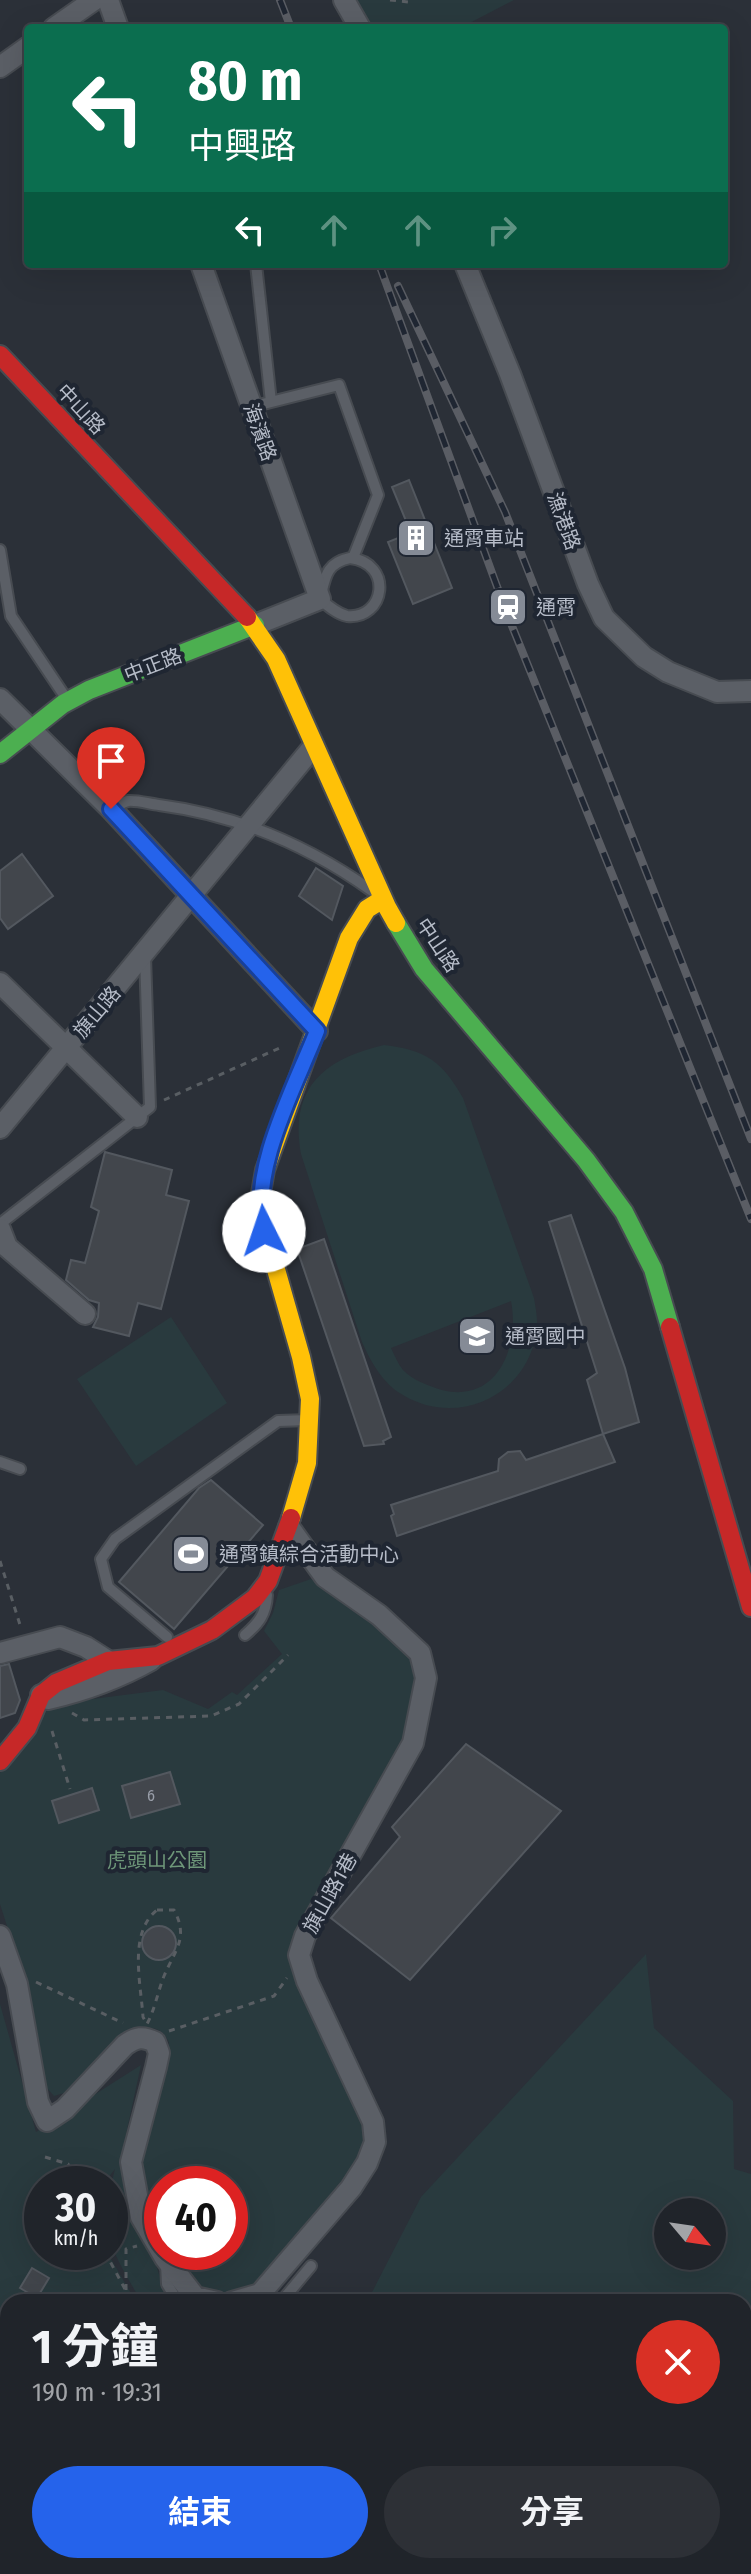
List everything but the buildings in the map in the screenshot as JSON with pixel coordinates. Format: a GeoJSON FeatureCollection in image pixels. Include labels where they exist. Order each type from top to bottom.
{"type":"FeatureCollection","features":[{"type":"Feature","properties":{"kind":"street"},"geometry":{"type":"LineString","coordinates":[[60,24],[94,0]]}},
{"type":"Feature","properties":{"kind":"street"},"geometry":{"type":"LineString","coordinates":[[108,0],[117,24]]}},
{"type":"Feature","properties":{"kind":"street"},"geometry":{"type":"LineString","coordinates":[[344,0],[358,24]]}},
{"type":"Feature","properties":{"kind":"street"},"geometry":{"type":"LineString","coordinates":[[0,67],[24,50]]}},
{"type":"Feature","properties":{"kind":"street","name":"海濱路"},"geometry":{"type":"LineString","coordinates":[[203,268],[261,404],[320,599]]}},
{"type":"Feature","properties":{"kind":"street","name":"漁港路"},"geometry":{"type":"LineString","coordinates":[[467,268],[510,374],[588,584],[604,618],[644,657],[668,672],[717,692],[751,691]]}},
{"type":"Feature","properties":{"kind":"street","name":"中山路"},"geometry":{"type":"LineString","coordinates":[[0,355],[255,625],[276,659],[383,899],[424,969],[586,1160],[624,1212],[653,1269],[751,1607]]}},
{"type":"Feature","properties":{"kind":"street","name":"中正路"},"geometry":{"type":"LineString","coordinates":[[0,754],[68,701],[89,690],[320,599]]}},
{"type":"Feature","properties":{"kind":"street"},"geometry":{"type":"LineString","coordinates":[[0,699],[111,809],[317,1031]]}},
{"type":"Feature","properties":{"kind":"street","name":"旗山路"},"geometry":{"type":"LineString","coordinates":[[0,1128],[313,747]]}},
{"type":"Feature","properties":{"kind":"street"},"geometry":{"type":"LineString","coordinates":[[45,1697],[127,1674],[212,1630],[255,1598],[268,1581],[289,1527],[307,1463],[311,1420],[307,1379],[264,1231],[260,1199],[274,1139],[317,1031],[349,938],[367,909],[383,899]]}},
{"type":"Feature","properties":{"kind":"street"},"geometry":{"type":"LineString","coordinates":[[0,983],[66,1050],[143,1112]]}},
{"type":"Feature","properties":{"kind":"street"},"geometry":{"type":"LineString","coordinates":[[0,1226],[7,1247],[85,1314]]}},
{"type":"Feature","properties":{"kind":"street","name":"旗山路1巷"},"geometry":{"type":"LineString","coordinates":[[260,2294],[351,2188],[367,2163],[375,2142],[373,2122],[315,2002],[299,1955],[305,1936],[413,1743],[426,1678],[420,1653],[379,1615],[325,1577],[289,1527]]}},
{"type":"Feature","properties":{"kind":"street"},"geometry":{"type":"LineString","coordinates":[[0,1653],[60,1637],[86,1647],[108,1661]]}},
{"type":"Feature","properties":{"kind":"street"},"geometry":{"type":"LineString","coordinates":[[0,1761],[27,1728],[56,1683],[108,1661],[158,1656]]}},
{"type":"Feature","properties":{"kind":"street"},"geometry":{"type":"LineString","coordinates":[[0,1936],[17,1984],[38,2102],[47,2121],[65,2109],[125,2045],[135,2038],[146,2037],[155,2042],[159,2053],[131,2162],[144,2222]]}},
{"type":"Feature","properties":{"kind":"street"},"geometry":{"type":"LineString","coordinates":[[174,2270],[193,2294]]}},
{"type":"Feature","properties":{"kind":"lane"},"geometry":{"type":"LineString","coordinates":[[256,268],[261,404],[339,385],[378,495],[353,558]]}},
{"type":"Feature","properties":{"kind":"lane"},"geometry":{"type":"LineString","coordinates":[[0,550],[11,616],[68,701]]}},
{"type":"Feature","properties":{"kind":"lane"},"geometry":{"type":"LineString","coordinates":[[353,558],[368,563],[379,578],[380,588],[373,605],[357,615],[347,616],[320,599],[326,572],[341,560],[353,558]]}},
{"type":"Feature","properties":{"kind":"lane"},"geometry":{"type":"LineString","coordinates":[[111,809],[128,801],[171,807],[249,825],[346,872],[383,899]]}},
{"type":"Feature","properties":{"kind":"lane"},"geometry":{"type":"LineString","coordinates":[[0,1226],[143,1112],[145,954]]}},
{"type":"Feature","properties":{"kind":"lane"},"geometry":{"type":"LineString","coordinates":[[167,1637],[108,1587],[101,1559],[115,1539],[278,1421],[311,1420]]}},
{"type":"Feature","properties":{"kind":"lane"},"geometry":{"type":"LineString","coordinates":[[0,1462],[20,1469]]}},
{"type":"Feature","properties":{"kind":"lane"},"geometry":{"type":"LineString","coordinates":[[245,1635],[258,1624],[266,1611],[268,1581]]}},
{"type":"Feature","properties":{"kind":"lane"},"geometry":{"type":"LineString","coordinates":[[288,2294],[311,2266]]}},
{"type":"Feature","properties":{"kind":"lane"},"geometry":{"type":"LineString","coordinates":[[166,2270],[167,2284],[173,2294]]}},
{"type":"Feature","properties":{"kind":"path"},"geometry":{"type":"LineString","coordinates":[[390,0],[411,0]]}},
{"type":"Feature","properties":{"kind":"path"},"geometry":{"type":"LineString","coordinates":[[143,1112],[289,1044]]}},
{"type":"Feature","properties":{"kind":"path"},"geometry":{"type":"LineString","coordinates":[[0,1561],[19,1622]]}},
{"type":"Feature","properties":{"kind":"path"},"geometry":{"type":"LineString","coordinates":[[45,1697],[84,1720],[211,1716],[239,1704],[288,1655]]}},
{"type":"Feature","properties":{"kind":"path"},"geometry":{"type":"LineString","coordinates":[[50,1725],[70,1789]]}},
{"type":"Feature","properties":{"kind":"path"},"geometry":{"type":"LineString","coordinates":[[157,1910],[174,1910],[181,1924],[178,1950],[165,1973],[147,2024],[143,2017],[138,1945],[147,1918],[157,1910]]}},
{"type":"Feature","properties":{"kind":"path"},"geometry":{"type":"LineString","coordinates":[[166,2032],[274,1996],[299,1955]]}},
{"type":"Feature","properties":{"kind":"path"},"geometry":{"type":"LineString","coordinates":[[33,1980],[130,2027]]}},
{"type":"Feature","properties":{"kind":"path"},"geometry":{"type":"LineString","coordinates":[[45,2157],[69,2166]]}},
{"type":"Feature","properties":{"kind":"path"},"geometry":{"type":"LineString","coordinates":[[115,2270],[127,2291]]}},
{"type":"Feature","properties":{"kind":"path"},"geometry":{"type":"LineString","coordinates":[[126,2270],[127,2294]]}},
{"type":"Feature","properties":{"kind":"green space"},"geometry":{"type":"Polygon","coordinates":[[[353,0],[514,0],[468,24],[367,24],[353,0]]]}},
{"type":"Feature","properties":{"kind":"green space"},"geometry":{"type":"Polygon","coordinates":[[[384,1045],[422,1054],[440,1066],[463,1098],[534,1298],[537,1322],[533,1346],[523,1367],[509,1385],[491,1398],[448,1408],[425,1405],[389,1385],[378,1372],[362,1342],[301,1154],[299,1131],[300,1112],[315,1080],[344,1059],[384,1045]],[[511,1301],[391,1348],[403,1370],[411,1377],[442,1390],[461,1392],[477,1388],[490,1380],[500,1368],[508,1353],[513,1319],[511,1301]]]}},
{"type":"Feature","properties":{"kind":"green space"},"geometry":{"type":"Polygon","coordinates":[[[171,1317],[227,1403],[136,1466],[77,1379],[171,1317]]]}},
{"type":"Feature","properties":{"kind":"green space","name":"虎頭山公園"},"geometry":{"type":"Polygon","coordinates":[[[311,1579],[400,1640],[413,1656],[418,1670],[417,1691],[400,1755],[291,1953],[292,1967],[360,2108],[364,2132],[361,2152],[354,2167],[256,2283],[232,2294],[206,2291],[183,2270],[248,2270],[248,2166],[144,2166],[144,2270],[158,2270],[165,2294],[136,2294],[123,2270],[128,2270],[128,2166],[24,2166],[24,2270],[117,2270],[131,2294],[0,2294],[0,2004],[36,2132],[141,2065],[122,2153],[140,2155],[169,2043],[159,2030],[132,2028],[64,2093],[54,2096],[46,2087],[27,1989],[0,1904],[0,1773],[47,1697],[69,1702],[163,1690],[208,1709],[232,1692],[237,1695],[282,1654],[264,1631],[279,1590],[311,1579]]]}},
{"type":"Feature","properties":{"kind":"green space"},"geometry":{"type":"Polygon","coordinates":[[[646,1954],[654,2028],[733,2101],[734,2169],[751,2174],[751,2294],[371,2294],[421,2197],[646,1954]]]}},
{"type":"Feature","properties":{"kind":"railway"},"geometry":{"type":"LineString","coordinates":[[280,0],[289,24]]}},
{"type":"Feature","properties":{"kind":"railway"},"geometry":{"type":"LineString","coordinates":[[380,268],[506,611],[751,1219]]}},
{"type":"Feature","properties":{"kind":"railway"},"geometry":{"type":"LineString","coordinates":[[398,286],[505,512],[751,1139]]}},
{"type":"Feature","properties":{"kind":"traffic: fast"},"geometry":{"type":"LineString","coordinates":[[0,754],[63,704],[89,690],[255,625]]}},
{"type":"Feature","properties":{"kind":"traffic: fast"},"geometry":{"type":"LineString","coordinates":[[396,923],[424,969],[586,1160],[624,1212],[653,1269],[670,1327]]}},
{"type":"Feature","properties":{"kind":"traffic: slow"},"geometry":{"type":"LineString","coordinates":[[247,617],[276,659],[396,923]]}},
{"type":"Feature","properties":{"kind":"traffic: slow"},"geometry":{"type":"LineString","coordinates":[[291,1518],[307,1463],[310,1399],[263,1224],[260,1199],[265,1170],[349,938],[367,909],[383,899]]}},
{"type":"Feature","properties":{"kind":"traffic: jam"},"geometry":{"type":"LineString","coordinates":[[0,355],[247,617]]}},
{"type":"Feature","properties":{"kind":"traffic: jam"},"geometry":{"type":"LineString","coordinates":[[670,1327],[751,1607]]}},
{"type":"Feature","properties":{"kind":"traffic: jam"},"geometry":{"type":"LineString","coordinates":[[0,1761],[27,1728],[41,1695],[56,1683],[108,1661],[158,1656],[212,1630],[255,1598],[268,1581],[291,1518]]}},
{"type":"Feature","properties":{"kind":"place","name":"通霄車站"},"geometry":{"type":"Point","coordinates":[416,538]}},
{"type":"Feature","properties":{"kind":"place","name":"通霄"},"geometry":{"type":"Point","coordinates":[508,607]}},
{"type":"Feature","properties":{"kind":"place","name":"通霄國中"},"geometry":{"type":"Point","coordinates":[477,1336]}},
{"type":"Feature","properties":{"kind":"place","name":"通霄鎮綜合活動中心"},"geometry":{"type":"Point","coordinates":[191,1554]}},
{"type":"Feature","properties":{"kind":"route"},"geometry":{"type":"LineString","coordinates":[[111,809],[317,1031],[274,1139],[265,1170],[260,1199],[264,1231]]}}]}
